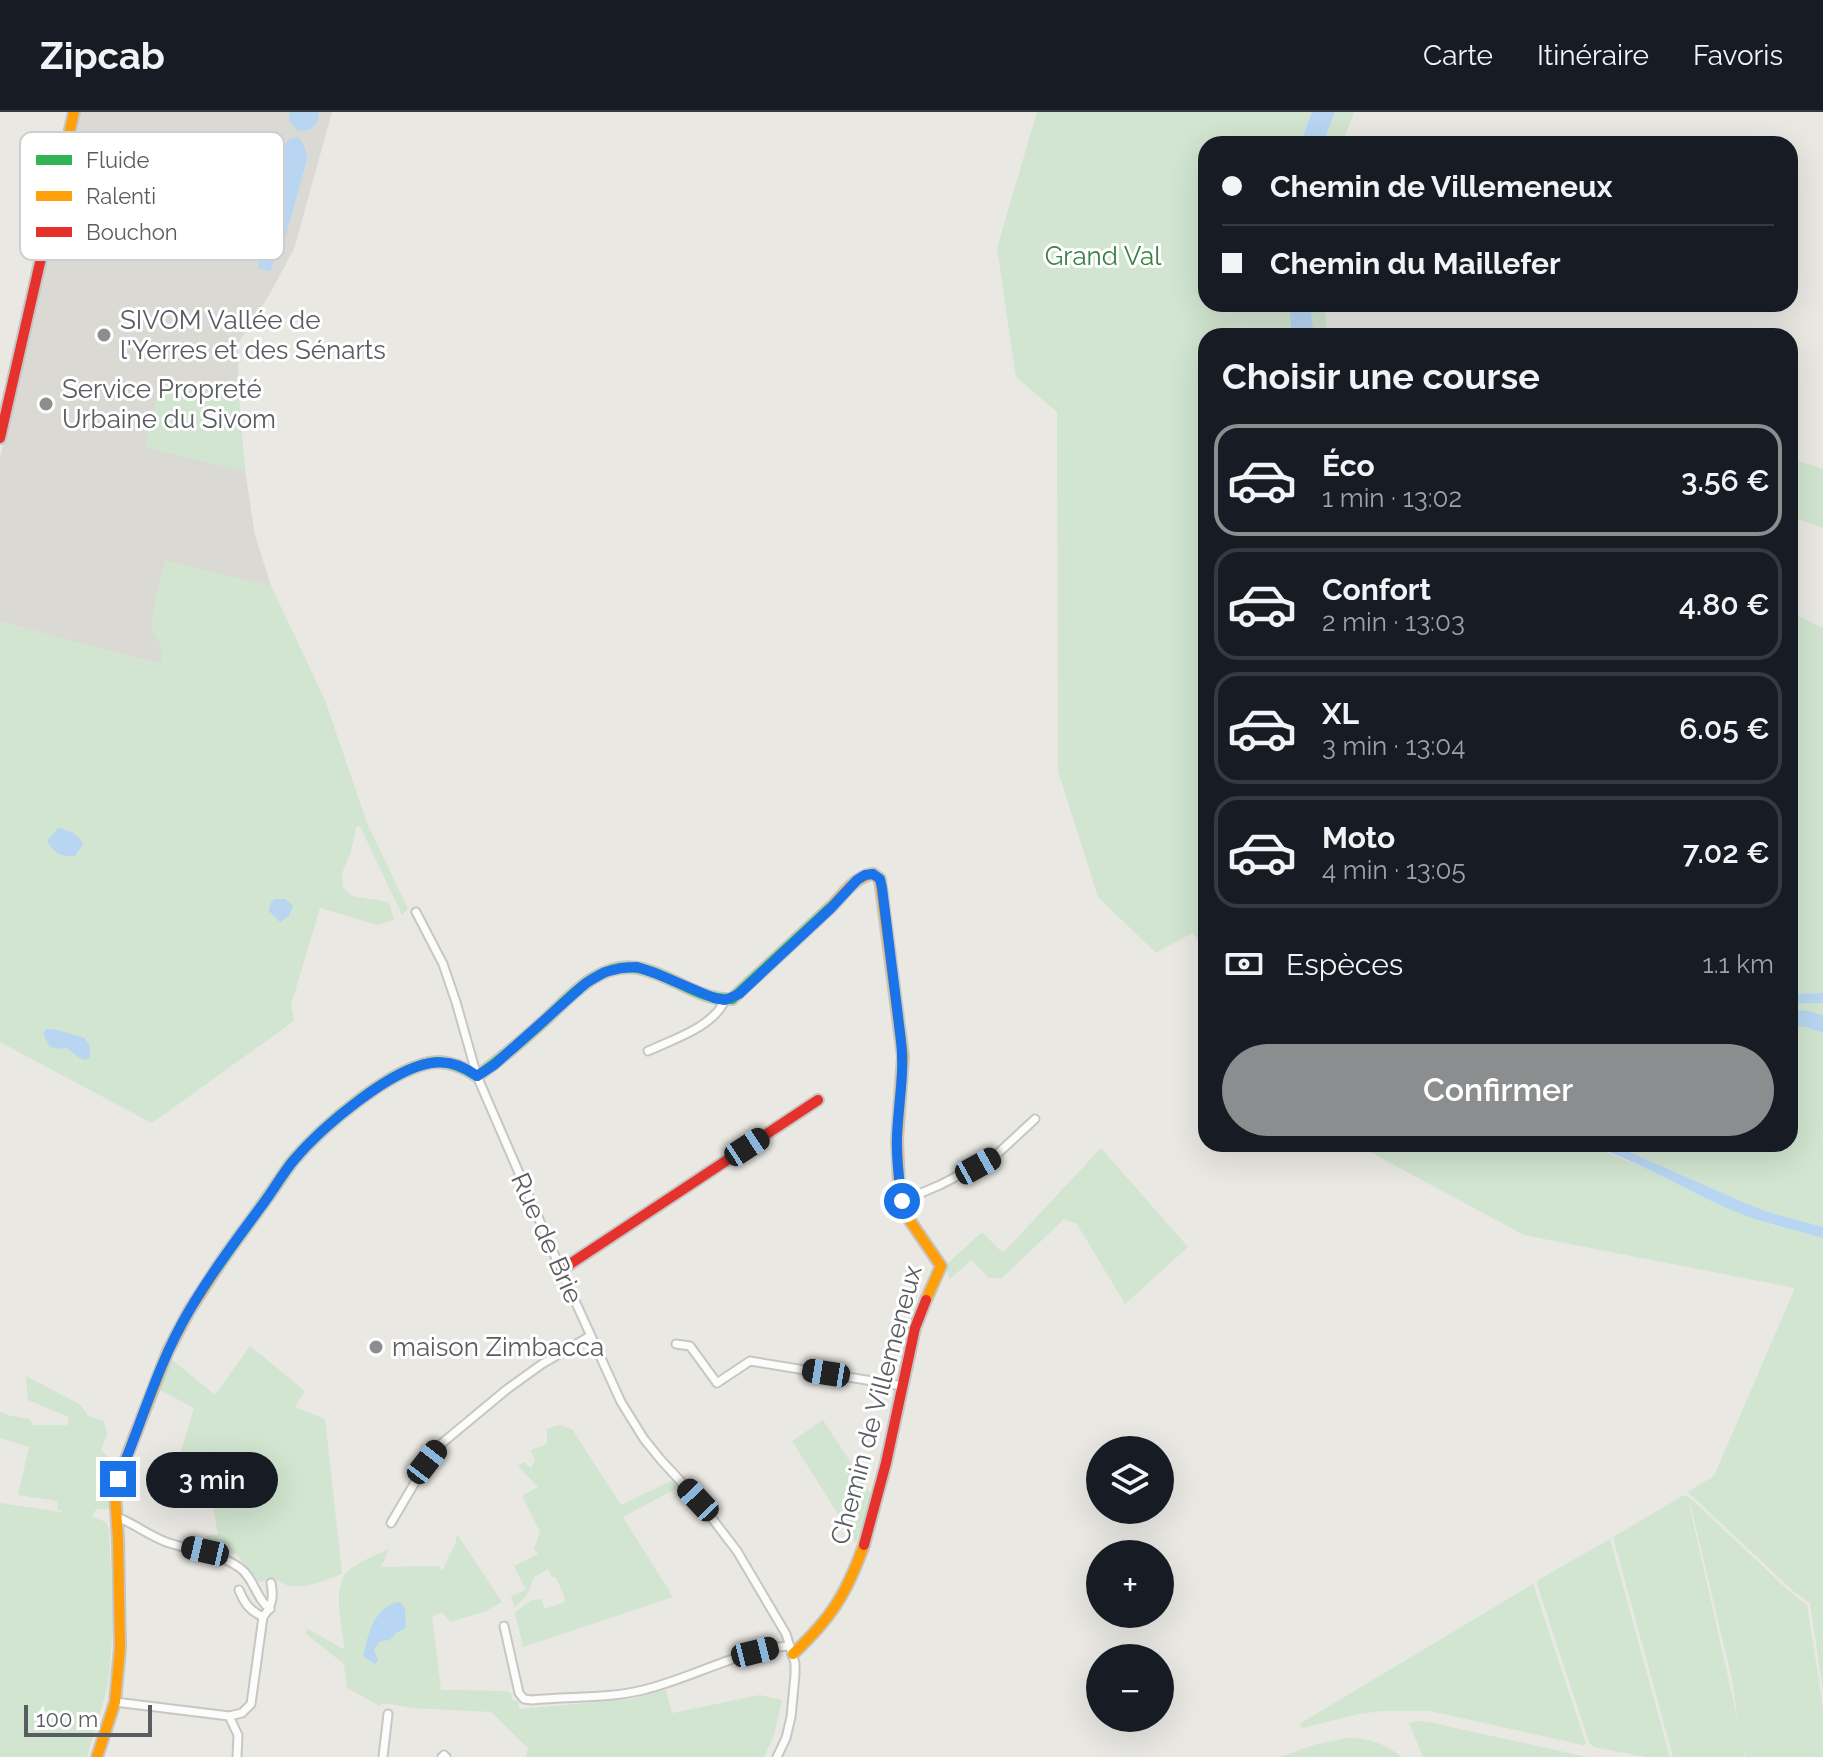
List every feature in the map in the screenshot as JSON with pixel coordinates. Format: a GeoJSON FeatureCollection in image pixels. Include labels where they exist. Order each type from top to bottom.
{"type":"FeatureCollection","features":[{"type":"Feature","properties":{"kind":"street"},"geometry":{"type":"LineString","coordinates":[[69,132],[74,112]]}},
{"type":"Feature","properties":{"kind":"street"},"geometry":{"type":"LineString","coordinates":[[0,438],[40,260]]}},
{"type":"Feature","properties":{"kind":"street","name":"Chemin de Villemeneux"},"geometry":{"type":"LineString","coordinates":[[725,1000],[739,994],[857,880],[873,874],[880,879],[903,1057],[897,1170],[904,1212],[941,1266],[920,1314],[877,1498],[843,1596],[808,1640],[792,1650]]}},
{"type":"Feature","properties":{"kind":"street","name":"Rue de Brie"},"geometry":{"type":"LineString","coordinates":[[416,912],[443,964],[477,1076],[621,1402],[644,1439],[698,1500],[737,1551],[786,1634],[792,1650],[795,1675],[791,1717],[777,1757]]}},
{"type":"Feature","properties":{"kind":"street"},"geometry":{"type":"LineString","coordinates":[[97,1757],[115,1702],[120,1633],[115,1493],[118,1479],[161,1365],[197,1298],[293,1161],[335,1121],[397,1076],[431,1063],[447,1063],[466,1068],[477,1076],[494,1065],[586,983],[605,972],[637,967],[725,1000],[721,1010],[701,1025],[648,1051]]}},
{"type":"Feature","properties":{"kind":"street"},"geometry":{"type":"LineString","coordinates":[[561,1270],[818,1100]]}},
{"type":"Feature","properties":{"kind":"street"},"geometry":{"type":"LineString","coordinates":[[902,1201],[994,1157],[1035,1119]]}},
{"type":"Feature","properties":{"kind":"street"},"geometry":{"type":"LineString","coordinates":[[391,1523],[441,1444],[506,1390],[542,1364],[590,1336]]}},
{"type":"Feature","properties":{"kind":"street"},"geometry":{"type":"LineString","coordinates":[[676,1344],[690,1346],[717,1383],[750,1361],[903,1386]]}},
{"type":"Feature","properties":{"kind":"street"},"geometry":{"type":"LineString","coordinates":[[117,1517],[167,1542],[227,1560],[243,1570],[264,1605],[270,1609]]}},
{"type":"Feature","properties":{"kind":"street"},"geometry":{"type":"LineString","coordinates":[[115,1702],[229,1716],[242,1713],[251,1704],[263,1617],[273,1599],[271,1583]]}},
{"type":"Feature","properties":{"kind":"street"},"geometry":{"type":"LineString","coordinates":[[239,1590],[245,1605],[263,1617]]}},
{"type":"Feature","properties":{"kind":"street"},"geometry":{"type":"LineString","coordinates":[[504,1626],[519,1693],[524,1699],[532,1700],[641,1690],[755,1652],[777,1647],[792,1650]]}},
{"type":"Feature","properties":{"kind":"street"},"geometry":{"type":"LineString","coordinates":[[383,1757],[388,1714]]}},
{"type":"Feature","properties":{"kind":"street"},"geometry":{"type":"LineString","coordinates":[[229,1716],[238,1735],[237,1757]]}},
{"type":"Feature","properties":{"kind":"shaded area"},"geometry":{"type":"Polygon","coordinates":[[[74,112],[332,112],[294,249],[238,343],[245,471],[255,535],[271,586],[166,561],[152,627],[163,648],[161,664],[0,622],[0,458],[42,260],[284,260],[284,132],[70,132],[74,112]]]}},
{"type":"Feature","properties":{"kind":"green space","name":"Grand Val"},"geometry":{"type":"Polygon","coordinates":[[[1037,112],[1312,112],[1303,136],[1198,136],[1198,312],[1290,312],[1291,328],[1198,328],[1198,940],[1192,933],[1156,953],[1098,897],[1058,771],[1057,412],[1016,377],[997,248],[1037,112]]]}},
{"type":"Feature","properties":{"kind":"green space"},"geometry":{"type":"Polygon","coordinates":[[[1335,112],[1354,112],[1345,136],[1326,136],[1335,112]]]}},
{"type":"Feature","properties":{"kind":"green space"},"geometry":{"type":"Polygon","coordinates":[[[1311,312],[1325,312],[1327,328],[1313,328],[1311,312]]]}},
{"type":"Feature","properties":{"kind":"green space"},"geometry":{"type":"Polygon","coordinates":[[[160,382],[239,400],[245,471],[145,448],[160,382]]]}},
{"type":"Feature","properties":{"kind":"green space"},"geometry":{"type":"Polygon","coordinates":[[[1798,461],[1823,469],[1823,528],[1798,519],[1798,461]]]}},
{"type":"Feature","properties":{"kind":"green space"},"geometry":{"type":"Polygon","coordinates":[[[166,560],[271,586],[325,700],[367,823],[408,909],[402,915],[360,826],[356,827],[351,852],[342,873],[343,888],[352,896],[389,902],[394,920],[378,925],[320,908],[291,1005],[294,1021],[152,1123],[0,1042],[0,622],[161,664],[162,650],[153,632],[152,620],[166,560]]]}},
{"type":"Feature","properties":{"kind":"green space"},"geometry":{"type":"Polygon","coordinates":[[[1798,616],[1823,628],[1823,993],[1798,994],[1798,616]]]}},
{"type":"Feature","properties":{"kind":"green space"},"geometry":{"type":"Polygon","coordinates":[[[1798,1003],[1823,1003],[1823,1227],[1745,1203],[1631,1152],[1798,1152],[1798,1003]]]}},
{"type":"Feature","properties":{"kind":"green space"},"geometry":{"type":"Polygon","coordinates":[[[1101,1148],[1188,1247],[1125,1304],[1077,1224],[1064,1219],[1002,1278],[989,1278],[971,1260],[950,1279],[945,1266],[982,1232],[1003,1253],[1101,1148]]]}},
{"type":"Feature","properties":{"kind":"green space"},"geometry":{"type":"Polygon","coordinates":[[[1370,1152],[1606,1152],[1662,1175],[1725,1207],[1772,1225],[1823,1238],[1823,1690],[1810,1603],[1793,1591],[1688,1492],[1714,1476],[1795,1288],[1524,1235],[1370,1152]]]}},
{"type":"Feature","properties":{"kind":"green space"},"geometry":{"type":"Polygon","coordinates":[[[250,1346],[305,1391],[295,1407],[325,1419],[342,1574],[316,1583],[290,1586],[274,1578],[259,1582],[236,1554],[206,1546],[206,1536],[218,1534],[212,1502],[219,1502],[216,1482],[195,1488],[171,1485],[194,1408],[156,1388],[170,1358],[215,1395],[250,1346]]]}},
{"type":"Feature","properties":{"kind":"green space"},"geometry":{"type":"Polygon","coordinates":[[[26,1376],[81,1405],[88,1416],[104,1421],[107,1434],[101,1450],[120,1468],[112,1509],[96,1509],[92,1517],[106,1522],[109,1530],[113,1623],[107,1689],[87,1757],[0,1757],[0,1503],[67,1513],[58,1510],[57,1501],[18,1495],[29,1447],[0,1438],[0,1412],[29,1419],[33,1425],[67,1425],[69,1417],[28,1400],[26,1376]]]}},
{"type":"Feature","properties":{"kind":"green space"},"geometry":{"type":"Polygon","coordinates":[[[823,1420],[872,1496],[856,1543],[792,1441],[823,1420]]]}},
{"type":"Feature","properties":{"kind":"green space"},"geometry":{"type":"Polygon","coordinates":[[[559,1425],[572,1429],[621,1505],[673,1480],[679,1487],[623,1517],[673,1597],[523,1647],[515,1612],[532,1600],[541,1599],[545,1609],[565,1602],[556,1577],[552,1577],[548,1569],[534,1577],[527,1594],[514,1607],[511,1596],[526,1590],[514,1566],[538,1554],[534,1549],[540,1532],[522,1496],[538,1487],[518,1466],[524,1462],[531,1468],[535,1460],[531,1450],[547,1444],[547,1429],[559,1425]]]}},
{"type":"Feature","properties":{"kind":"green space"},"geometry":{"type":"Polygon","coordinates":[[[1684,1495],[1807,1605],[1823,1708],[1823,1757],[1745,1757],[1744,1751],[1744,1757],[1673,1757],[1613,1537],[1684,1495]],[[1690,1503],[1738,1721],[1732,1679],[1690,1503]]]}},
{"type":"Feature","properties":{"kind":"green space"},"geometry":{"type":"Polygon","coordinates":[[[457,1534],[502,1602],[486,1611],[450,1622],[442,1612],[432,1617],[441,1690],[506,1691],[511,1693],[512,1700],[518,1701],[519,1709],[632,1699],[666,1690],[672,1713],[760,1695],[782,1700],[774,1735],[764,1757],[526,1757],[528,1748],[491,1712],[413,1708],[382,1703],[380,1706],[347,1688],[344,1664],[306,1634],[306,1628],[345,1650],[339,1596],[340,1586],[349,1570],[389,1549],[381,1567],[439,1566],[442,1571],[457,1534]]]}},
{"type":"Feature","properties":{"kind":"green space"},"geometry":{"type":"Polygon","coordinates":[[[1610,1539],[1670,1757],[1646,1757],[1594,1747],[1589,1742],[1537,1584],[1538,1580],[1610,1539]]]}},
{"type":"Feature","properties":{"kind":"green space"},"geometry":{"type":"Polygon","coordinates":[[[1533,1584],[1586,1744],[1430,1711],[1382,1711],[1303,1728],[1299,1724],[1533,1584]]]}},
{"type":"Feature","properties":{"kind":"green space"},"geometry":{"type":"Polygon","coordinates":[[[1418,1721],[1587,1757],[1423,1757],[1409,1723],[1418,1721]]]}},
{"type":"Feature","properties":{"kind":"green space"},"geometry":{"type":"Polygon","coordinates":[[[1348,1738],[1377,1743],[1402,1757],[1280,1757],[1317,1744],[1348,1738]]]}},
{"type":"Feature","properties":{"kind":"water"},"geometry":{"type":"Polygon","coordinates":[[[290,112],[319,112],[317,123],[309,130],[297,131],[289,120],[290,112]]]}},
{"type":"Feature","properties":{"kind":"water"},"geometry":{"type":"Polygon","coordinates":[[[1312,112],[1335,112],[1326,136],[1303,136],[1312,112]]]}},
{"type":"Feature","properties":{"kind":"water"},"geometry":{"type":"Polygon","coordinates":[[[299,137],[307,159],[284,240],[284,146],[288,140],[299,137]]]}},
{"type":"Feature","properties":{"kind":"water"},"geometry":{"type":"Polygon","coordinates":[[[260,260],[275,260],[270,271],[258,268],[260,260]]]}},
{"type":"Feature","properties":{"kind":"water"},"geometry":{"type":"Polygon","coordinates":[[[1290,312],[1311,312],[1313,328],[1291,328],[1290,312]]]}},
{"type":"Feature","properties":{"kind":"water"},"geometry":{"type":"Polygon","coordinates":[[[58,828],[73,833],[83,844],[75,856],[58,853],[47,841],[58,828]]]}},
{"type":"Feature","properties":{"kind":"water"},"geometry":{"type":"Polygon","coordinates":[[[275,899],[285,899],[293,906],[289,916],[280,922],[269,911],[275,899]]]}},
{"type":"Feature","properties":{"kind":"water"},"geometry":{"type":"Polygon","coordinates":[[[1823,993],[1823,1003],[1798,1003],[1798,994],[1823,993]]]}},
{"type":"Feature","properties":{"kind":"water"},"geometry":{"type":"Polygon","coordinates":[[[46,1029],[85,1038],[90,1047],[90,1057],[86,1060],[65,1047],[50,1047],[43,1034],[46,1029]]]}},
{"type":"Feature","properties":{"kind":"water"},"geometry":{"type":"Polygon","coordinates":[[[1609,1152],[1630,1152],[1768,1212],[1823,1227],[1823,1238],[1734,1211],[1609,1152]]]}},
{"type":"Feature","properties":{"kind":"water"},"geometry":{"type":"Polygon","coordinates":[[[397,1602],[405,1609],[406,1628],[390,1640],[380,1641],[374,1650],[378,1660],[375,1664],[363,1656],[370,1631],[382,1611],[397,1602]]]}},
{"type":"Feature","properties":{"kind":"waterway"},"geometry":{"type":"LineString","coordinates":[[1798,1018],[1823,1024]]}},
{"type":"Feature","properties":{"kind":"traffic: fast"},"geometry":{"type":"LineString","coordinates":[[217,1268],[292,1162],[338,1117],[399,1074],[437,1062],[458,1066],[477,1076],[512,1050],[586,983],[598,975],[624,967],[650,971],[708,996],[732,999],[831,907]]}},
{"type":"Feature","properties":{"kind":"traffic: slow"},"geometry":{"type":"LineString","coordinates":[[69,132],[74,112]]}},
{"type":"Feature","properties":{"kind":"traffic: slow"},"geometry":{"type":"LineString","coordinates":[[831,907],[861,878],[873,874],[880,879],[903,1057],[897,1140],[899,1185],[904,1212],[941,1266],[926,1300]]}},
{"type":"Feature","properties":{"kind":"traffic: slow"},"geometry":{"type":"LineString","coordinates":[[97,1757],[115,1702],[120,1648],[115,1493],[118,1479],[168,1351],[217,1268]]}},
{"type":"Feature","properties":{"kind":"traffic: slow"},"geometry":{"type":"LineString","coordinates":[[793,1654],[836,1605],[864,1545]]}},
{"type":"Feature","properties":{"kind":"traffic: jam"},"geometry":{"type":"LineString","coordinates":[[0,438],[41,260]]}},
{"type":"Feature","properties":{"kind":"traffic: jam"},"geometry":{"type":"LineString","coordinates":[[561,1270],[818,1100]]}},
{"type":"Feature","properties":{"kind":"traffic: jam"},"geometry":{"type":"LineString","coordinates":[[864,1545],[886,1463],[915,1328],[926,1300]]}},
{"type":"Feature","properties":{"kind":"place","name":"SIVOM Vallée de l'Yerres et des Sénarts"},"geometry":{"type":"Point","coordinates":[104,335]}},
{"type":"Feature","properties":{"kind":"place","name":"Service Propreté Urbaine du Sivom"},"geometry":{"type":"Point","coordinates":[46,404]}},
{"type":"Feature","properties":{"kind":"place","name":"maison Zimbacca"},"geometry":{"type":"Point","coordinates":[376,1347]}},
{"type":"Feature","properties":{"kind":"route"},"geometry":{"type":"LineString","coordinates":[[118,1479],[161,1365],[189,1311],[293,1161],[335,1121],[377,1088],[414,1068],[447,1063],[466,1068],[477,1076],[494,1065],[586,983],[605,972],[637,967],[714,998],[732,999],[857,880],[873,874],[880,879],[882,888],[903,1057],[897,1140],[897,1170],[902,1201]]}}]}
